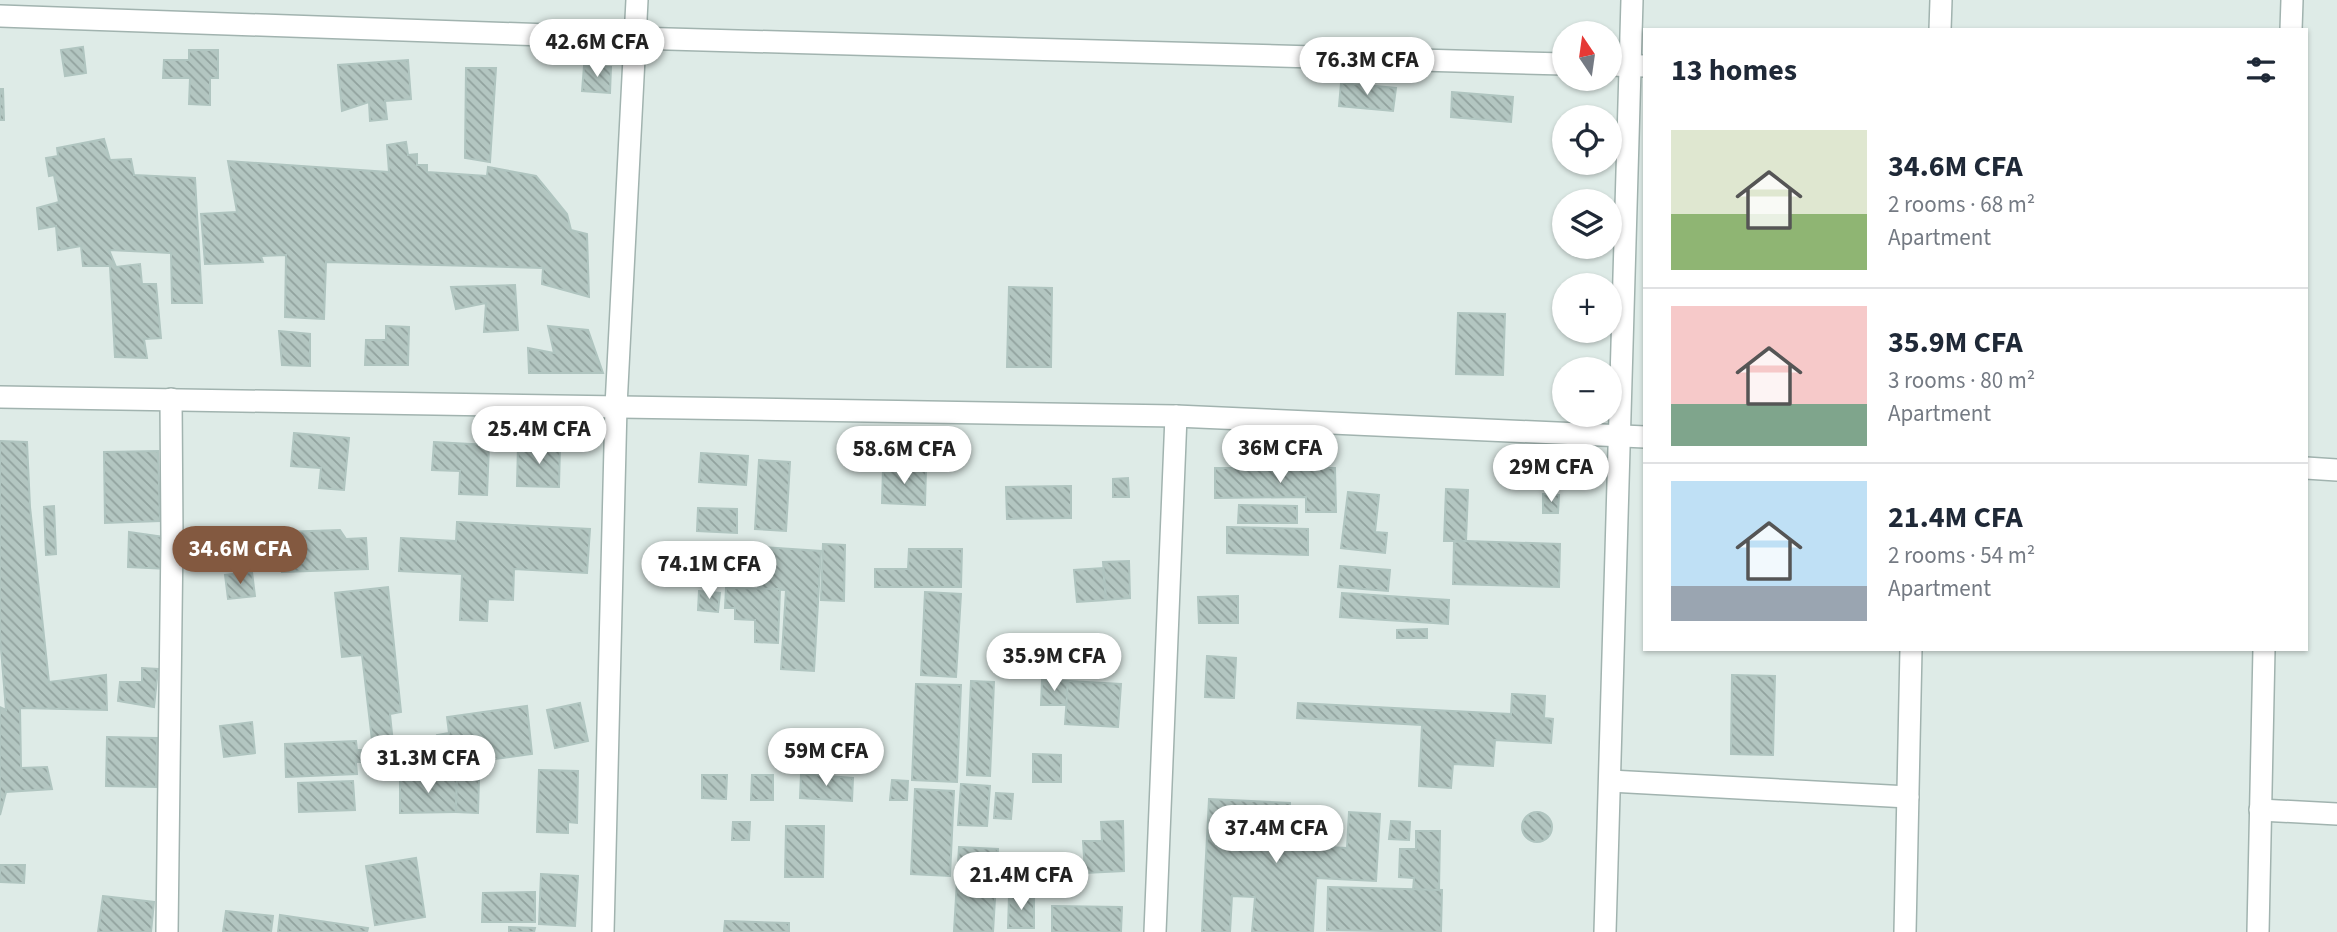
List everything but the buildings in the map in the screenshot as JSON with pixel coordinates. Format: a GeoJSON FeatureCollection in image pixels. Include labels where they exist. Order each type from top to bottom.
{"type":"FeatureCollection","features":[{"type":"Feature","properties":{"kind":"street"},"geometry":{"type":"LineString","coordinates":[[603,932],[616,406],[637,0]]}},
{"type":"Feature","properties":{"kind":"street"},"geometry":{"type":"LineString","coordinates":[[1605,932],[1621,436],[1638,66],[1632,0]]}},
{"type":"Feature","properties":{"kind":"street"},"geometry":{"type":"LineString","coordinates":[[1940,28],[1941,0]]}},
{"type":"Feature","properties":{"kind":"street"},"geometry":{"type":"LineString","coordinates":[[2291,28],[2292,0]]}},
{"type":"Feature","properties":{"kind":"street"},"geometry":{"type":"LineString","coordinates":[[0,16],[634,38],[1552,64]]}},
{"type":"Feature","properties":{"kind":"street"},"geometry":{"type":"LineString","coordinates":[[0,397],[1175,416],[1643,437]]}},
{"type":"Feature","properties":{"kind":"street"},"geometry":{"type":"LineString","coordinates":[[167,932],[171,399]]}},
{"type":"Feature","properties":{"kind":"street"},"geometry":{"type":"LineString","coordinates":[[1155,932],[1175,416]]}},
{"type":"Feature","properties":{"kind":"street"},"geometry":{"type":"LineString","coordinates":[[2308,468],[2337,470]]}},
{"type":"Feature","properties":{"kind":"street"},"geometry":{"type":"LineString","coordinates":[[1905,932],[1911,651]]}},
{"type":"Feature","properties":{"kind":"street"},"geometry":{"type":"LineString","coordinates":[[2258,932],[2264,651]]}},
{"type":"Feature","properties":{"kind":"street"},"geometry":{"type":"LineString","coordinates":[[1610,781],[1908,797]]}},
{"type":"Feature","properties":{"kind":"street"},"geometry":{"type":"LineString","coordinates":[[2260,810],[2337,814]]}}]}
